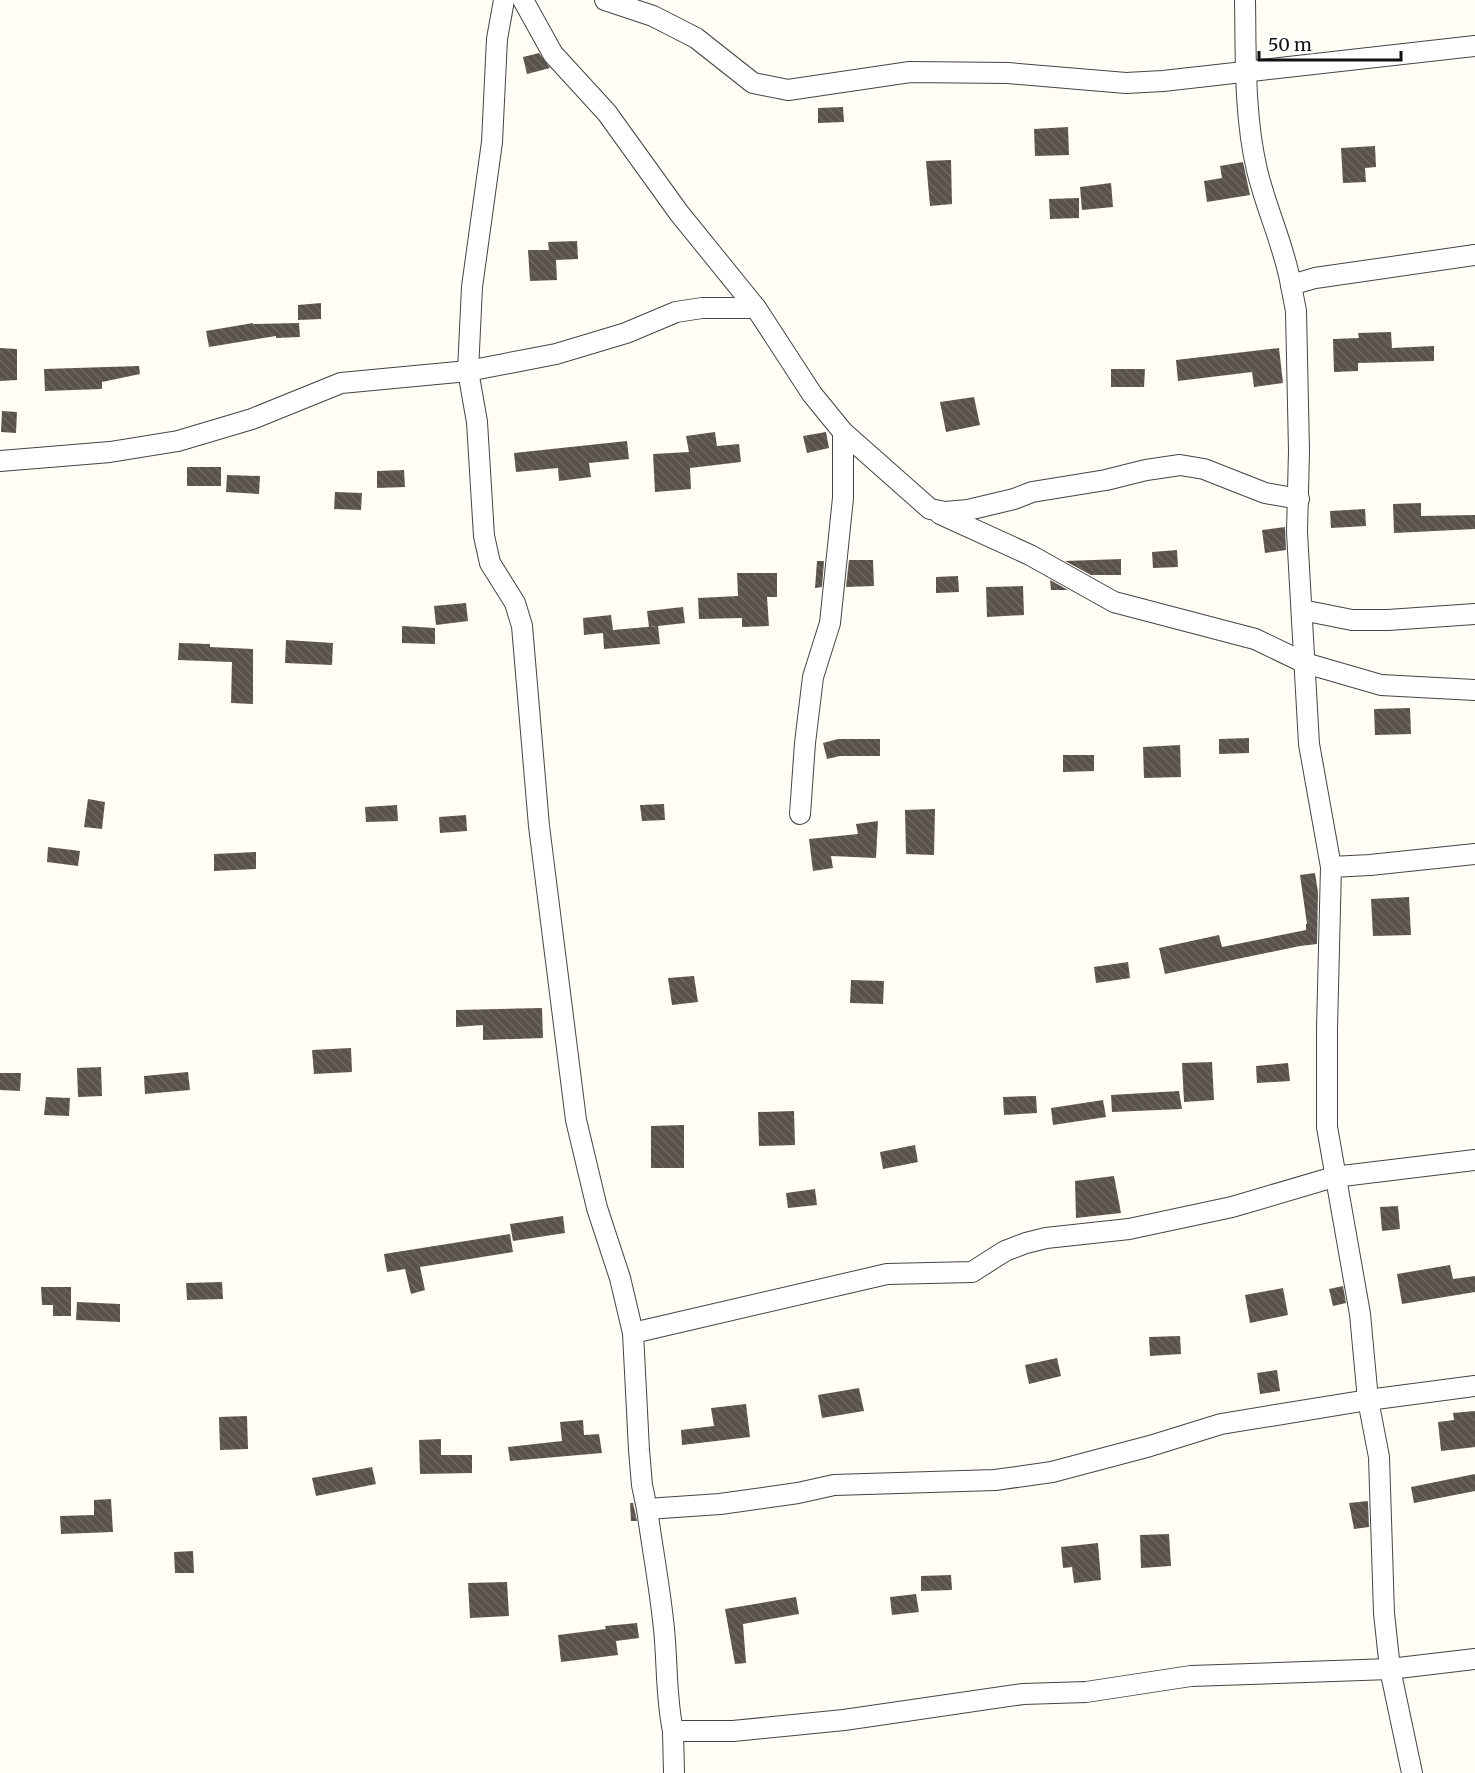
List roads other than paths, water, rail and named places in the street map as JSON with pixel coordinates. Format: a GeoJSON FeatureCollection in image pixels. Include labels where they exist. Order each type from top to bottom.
{"type":"FeatureCollection","features":[{"type":"Feature","properties":{"kind":"street"},"geometry":{"type":"LineString","coordinates":[[504,0],[497,39],[492,142],[472,287],[468,371],[477,422],[484,536],[490,564],[515,603],[522,626],[539,826],[576,1120],[597,1209],[620,1278],[633,1333],[641,1474],[664,1622],[665,1669],[673,1731],[674,1773]]}},
{"type":"Feature","properties":{"kind":"street"},"geometry":{"type":"LineString","coordinates":[[523,0],[553,54],[607,113],[679,213],[756,308],[812,394],[843,432],[930,509],[1030,555],[1114,602],[1255,639],[1305,663],[1381,685],[1475,690]]}},
{"type":"Feature","properties":{"kind":"street"},"geometry":{"type":"LineString","coordinates":[[605,0],[653,16],[696,38],[753,83],[788,90],[910,72],[1008,73],[1126,83],[1246,73],[1475,46]]}},
{"type":"Feature","properties":{"kind":"street"},"geometry":{"type":"LineString","coordinates":[[1245,0],[1250,133],[1257,172],[1287,263],[1296,311],[1299,499],[1297,532],[1309,744],[1330,867],[1326,1029],[1328,1127],[1360,1314],[1368,1400],[1379,1457],[1384,1613],[1390,1669],[1412,1773]]}},
{"type":"Feature","properties":{"kind":"street"},"geometry":{"type":"LineString","coordinates":[[1291,285],[1315,278],[1475,255]]}},
{"type":"Feature","properties":{"kind":"street"},"geometry":{"type":"LineString","coordinates":[[0,460],[110,452],[178,441],[252,419],[341,383],[468,371],[556,354],[626,333],[676,312],[702,308],[756,308]]}},
{"type":"Feature","properties":{"kind":"street"},"geometry":{"type":"LineString","coordinates":[[800,814],[805,742],[813,677],[830,623],[843,498],[843,432]]}},
{"type":"Feature","properties":{"kind":"street"},"geometry":{"type":"LineString","coordinates":[[930,509],[945,512],[968,510],[1014,499],[1032,492],[1180,465],[1204,469],[1265,494],[1299,499]]}},
{"type":"Feature","properties":{"kind":"street"},"geometry":{"type":"LineString","coordinates":[[1302,610],[1352,620],[1475,614]]}},
{"type":"Feature","properties":{"kind":"street"},"geometry":{"type":"LineString","coordinates":[[1330,867],[1370,866],[1475,854]]}},
{"type":"Feature","properties":{"kind":"street"},"geometry":{"type":"LineString","coordinates":[[633,1333],[887,1274],[972,1272],[1005,1251],[1026,1242],[1141,1227],[1232,1207],[1335,1177],[1475,1160]]}},
{"type":"Feature","properties":{"kind":"street"},"geometry":{"type":"LineString","coordinates":[[647,1509],[720,1504],[798,1493],[834,1485],[995,1480],[1052,1472],[1221,1424],[1368,1400],[1475,1386]]}},
{"type":"Feature","properties":{"kind":"street"},"geometry":{"type":"LineString","coordinates":[[673,1731],[733,1731],[844,1720],[1023,1694],[1086,1692],[1191,1676],[1390,1669],[1475,1659]]}}]}
